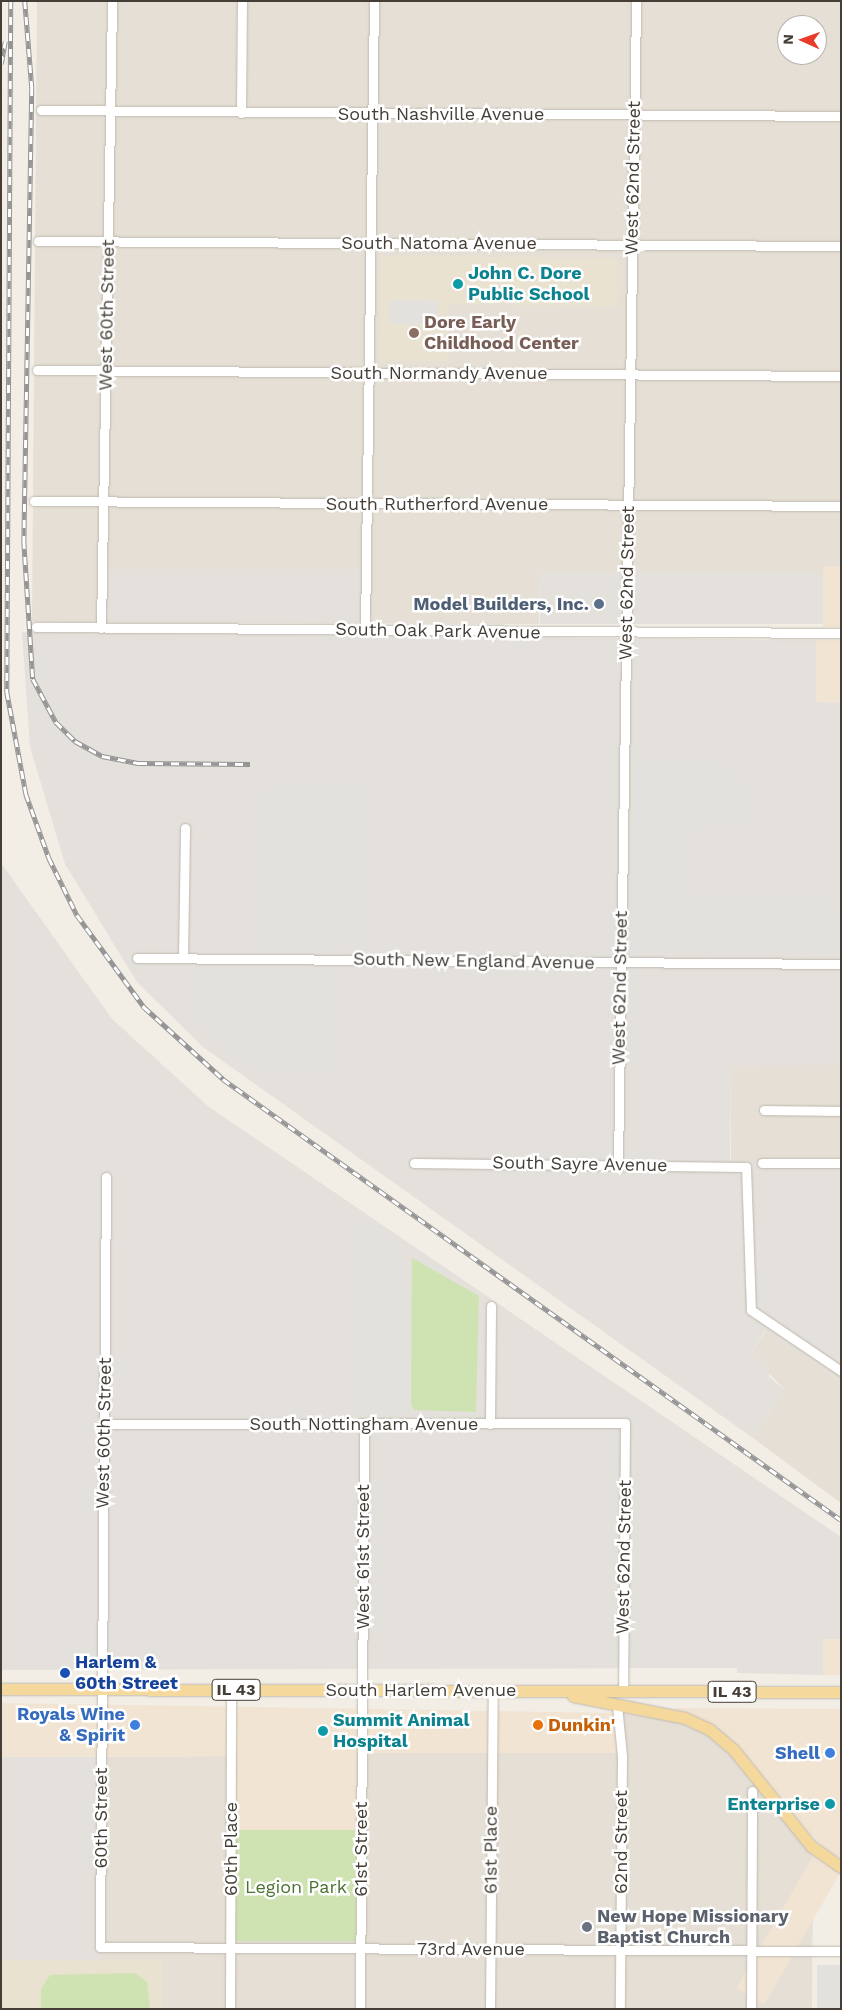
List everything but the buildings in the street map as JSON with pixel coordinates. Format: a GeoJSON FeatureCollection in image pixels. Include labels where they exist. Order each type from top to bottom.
{"type":"FeatureCollection","features":[{"type":"Feature","properties":{"kind":"main road","name":"South Harlem Avenue"},"geometry":{"type":"LineString","coordinates":[[1,1689],[841,1692]]}},
{"type":"Feature","properties":{"kind":"main road"},"geometry":{"type":"LineString","coordinates":[[550,1691],[685,1718],[721,1737],[811,1846],[829,1860],[841,1865]]}},
{"type":"Feature","properties":{"kind":"street","name":"West 60th Street"},"geometry":{"type":"LineString","coordinates":[[102,628],[112,1]]}},
{"type":"Feature","properties":{"kind":"street"},"geometry":{"type":"LineString","coordinates":[[241,113],[242,1]]}},
{"type":"Feature","properties":{"kind":"street"},"geometry":{"type":"LineString","coordinates":[[364,630],[374,1]]}},
{"type":"Feature","properties":{"kind":"street","name":"West 62nd Street"},"geometry":{"type":"LineString","coordinates":[[618,1164],[636,1]]}},
{"type":"Feature","properties":{"kind":"street","name":"South Nashville Avenue"},"geometry":{"type":"LineString","coordinates":[[41,110],[841,116]]}},
{"type":"Feature","properties":{"kind":"street","name":"South Natoma Avenue"},"geometry":{"type":"LineString","coordinates":[[38,241],[841,246]]}},
{"type":"Feature","properties":{"kind":"street","name":"South Normandy Avenue"},"geometry":{"type":"LineString","coordinates":[[37,370],[841,376]]}},
{"type":"Feature","properties":{"kind":"street","name":"South Rutherford Avenue"},"geometry":{"type":"LineString","coordinates":[[34,501],[841,506]]}},
{"type":"Feature","properties":{"kind":"street","name":"South Oak Park Avenue"},"geometry":{"type":"LineString","coordinates":[[36,627],[841,632]]}},
{"type":"Feature","properties":{"kind":"street"},"geometry":{"type":"LineString","coordinates":[[183,958],[185,828]]}},
{"type":"Feature","properties":{"kind":"street","name":"South New England Avenue"},"geometry":{"type":"LineString","coordinates":[[137,958],[841,964]]}},
{"type":"Feature","properties":{"kind":"street"},"geometry":{"type":"LineString","coordinates":[[764,1110],[841,1111]]}},
{"type":"Feature","properties":{"kind":"street","name":"South Sayre Avenue"},"geometry":{"type":"LineString","coordinates":[[414,1163],[746,1166],[751,1310],[841,1371]]}},
{"type":"Feature","properties":{"kind":"street"},"geometry":{"type":"LineString","coordinates":[[762,1163],[841,1163]]}},
{"type":"Feature","properties":{"kind":"street","name":"West 60th Street"},"geometry":{"type":"LineString","coordinates":[[101,1689],[106,1177]]}},
{"type":"Feature","properties":{"kind":"street"},"geometry":{"type":"LineString","coordinates":[[490,1424],[491,1306]]}},
{"type":"Feature","properties":{"kind":"street","name":"West 62nd Street"},"geometry":{"type":"LineString","coordinates":[[623,1692],[625,1423]]}},
{"type":"Feature","properties":{"kind":"street","name":"South Nottingham Avenue"},"geometry":{"type":"LineString","coordinates":[[104,1424],[625,1423]]}},
{"type":"Feature","properties":{"kind":"street","name":"West 61st Street"},"geometry":{"type":"LineString","coordinates":[[362,1690],[364,1424]]}},
{"type":"Feature","properties":{"kind":"street","name":"60th Street"},"geometry":{"type":"LineString","coordinates":[[100,1947],[101,1689]]}},
{"type":"Feature","properties":{"kind":"street","name":"60th Place"},"geometry":{"type":"LineString","coordinates":[[230,2009],[232,1690]]}},
{"type":"Feature","properties":{"kind":"street","name":"61st Street"},"geometry":{"type":"LineString","coordinates":[[360,2009],[362,1690]]}},
{"type":"Feature","properties":{"kind":"street","name":"61st Place"},"geometry":{"type":"LineString","coordinates":[[490,2009],[493,1691]]}},
{"type":"Feature","properties":{"kind":"street","name":"62nd Street"},"geometry":{"type":"LineString","coordinates":[[617,1705],[622,1756],[620,2009]]}},
{"type":"Feature","properties":{"kind":"street"},"geometry":{"type":"LineString","coordinates":[[751,2009],[752,1791]]}},
{"type":"Feature","properties":{"kind":"street","name":"73rd Avenue"},"geometry":{"type":"LineString","coordinates":[[100,1947],[841,1951]]}},
{"type":"Feature","properties":{"kind":"shaded area"},"geometry":{"type":"Polygon","coordinates":[[[37,1],[841,1],[841,566],[823,566],[823,574],[540,572],[539,624],[32,622],[37,1]]]}},
{"type":"Feature","properties":{"kind":"shaded area","name":"Dore Early Childhood Center"},"geometry":{"type":"Polygon","coordinates":[[[381,256],[617,258],[617,306],[448,304],[447,361],[380,361],[381,256]]]}},
{"type":"Feature","properties":{"kind":"shaded area"},"geometry":{"type":"Polygon","coordinates":[[[389,300],[438,301],[438,325],[389,324],[389,300]]]}},
{"type":"Feature","properties":{"kind":"shaded area"},"geometry":{"type":"Polygon","coordinates":[[[823,566],[841,566],[841,627],[823,627],[823,566]]]}},
{"type":"Feature","properties":{"kind":"shaded area"},"geometry":{"type":"Polygon","coordinates":[[[103,569],[364,569],[364,623],[103,623],[103,569]]]}},
{"type":"Feature","properties":{"kind":"shaded area"},"geometry":{"type":"Polygon","coordinates":[[[540,572],[823,572],[823,624],[540,624],[540,572]]]}},
{"type":"Feature","properties":{"kind":"shaded area"},"geometry":{"type":"Polygon","coordinates":[[[22,632],[816,640],[816,702],[841,703],[841,1065],[731,1066],[730,1161],[841,1162],[841,1382],[766,1330],[751,1354],[770,1367],[769,1377],[785,1390],[753,1438],[203,1047],[137,982],[65,864],[30,747],[22,632]]]}},
{"type":"Feature","properties":{"kind":"shaded area"},"geometry":{"type":"Polygon","coordinates":[[[816,640],[841,640],[841,703],[816,703],[816,640]]]}},
{"type":"Feature","properties":{"kind":"shaded area"},"geometry":{"type":"Polygon","coordinates":[[[633,764],[723,765],[724,786],[748,786],[748,821],[707,821],[706,829],[683,829],[683,900],[827,902],[827,915],[841,915],[841,953],[631,952],[633,764]]]}},
{"type":"Feature","properties":{"kind":"shaded area"},"geometry":{"type":"Polygon","coordinates":[[[272,785],[368,787],[366,939],[343,938],[336,947],[255,947],[257,832],[272,785]]]}},
{"type":"Feature","properties":{"kind":"shaded area"},"geometry":{"type":"Polygon","coordinates":[[[1,863],[112,1019],[209,1107],[841,1537],[841,1639],[823,1639],[823,1675],[737,1673],[737,1668],[1,1670],[1,863]]]}},
{"type":"Feature","properties":{"kind":"shaded area"},"geometry":{"type":"Polygon","coordinates":[[[192,973],[338,974],[336,1071],[256,1069],[192,1016],[192,973]]]}},
{"type":"Feature","properties":{"kind":"shaded area"},"geometry":{"type":"Polygon","coordinates":[[[731,1065],[841,1065],[841,1162],[731,1162],[731,1065]]]}},
{"type":"Feature","properties":{"kind":"shaded area"},"geometry":{"type":"Polygon","coordinates":[[[356,1225],[377,1226],[390,1236],[391,1252],[409,1288],[409,1414],[353,1414],[356,1225]]]}},
{"type":"Feature","properties":{"kind":"shaded area"},"geometry":{"type":"Polygon","coordinates":[[[767,1330],[841,1382],[841,1503],[753,1438],[785,1390],[751,1354],[767,1330]]]}},
{"type":"Feature","properties":{"kind":"shaded area"},"geometry":{"type":"Polygon","coordinates":[[[823,1639],[841,1639],[841,1675],[823,1675],[823,1639]]]}},
{"type":"Feature","properties":{"kind":"shaded area"},"geometry":{"type":"Polygon","coordinates":[[[1,1703],[620,1713],[620,1753],[356,1753],[356,1830],[236,1830],[237,1756],[1,1757],[1,1703]]]}},
{"type":"Feature","properties":{"kind":"shaded area"},"geometry":{"type":"Polygon","coordinates":[[[673,1708],[841,1709],[841,1858],[823,1848],[729,1738],[673,1708]]]}},
{"type":"Feature","properties":{"kind":"shaded area"},"geometry":{"type":"Polygon","coordinates":[[[620,1713],[678,1722],[717,1739],[813,1856],[812,2009],[161,2009],[161,1961],[98,1961],[100,1757],[237,1756],[237,1938],[355,1938],[356,1753],[620,1753],[620,1713]]]}},
{"type":"Feature","properties":{"kind":"shaded area"},"geometry":{"type":"Polygon","coordinates":[[[1,1757],[100,1757],[100,1960],[1,1960],[1,1757]]]}},
{"type":"Feature","properties":{"kind":"shaded area"},"geometry":{"type":"Polygon","coordinates":[[[813,1856],[841,1872],[764,2005],[736,1989],[813,1856]]]}},
{"type":"Feature","properties":{"kind":"shaded area"},"geometry":{"type":"Polygon","coordinates":[[[1,1960],[162,1960],[162,2009],[1,2009],[1,1960]]]}},
{"type":"Feature","properties":{"kind":"shaded area"},"geometry":{"type":"Polygon","coordinates":[[[817,1965],[841,1965],[841,2008],[817,2008],[817,1965]]]}},
{"type":"Feature","properties":{"kind":"green space"},"geometry":{"type":"Polygon","coordinates":[[[412,1258],[479,1296],[476,1412],[414,1410],[411,1405],[412,1258]]]}},
{"type":"Feature","properties":{"kind":"green space","name":"Legion Park"},"geometry":{"type":"Polygon","coordinates":[[[236,1830],[356,1830],[356,1941],[236,1941],[236,1830]]]}},
{"type":"Feature","properties":{"kind":"green space"},"geometry":{"type":"Polygon","coordinates":[[[135,1973],[147,1982],[150,2009],[41,2009],[41,1989],[50,1975],[135,1973]]]}},
{"type":"Feature","properties":{"kind":"railway"},"geometry":{"type":"LineString","coordinates":[[11,1],[7,692],[26,794],[49,858],[77,915],[144,1007],[223,1079],[841,1520]]}},
{"type":"Feature","properties":{"kind":"railway"},"geometry":{"type":"LineString","coordinates":[[25,1],[32,88],[24,541],[33,679],[56,722],[75,741],[102,756],[139,763],[250,764]]}},
{"type":"Feature","properties":{"kind":"railway"},"geometry":{"type":"LineString","coordinates":[[1,64],[5,41]]}},
{"type":"Feature","properties":{"kind":"place","name":"John C. Dore Public School"},"geometry":{"type":"Point","coordinates":[458,284]}},
{"type":"Feature","properties":{"kind":"place","name":"Dore Early Childhood Center"},"geometry":{"type":"Point","coordinates":[414,333]}},
{"type":"Feature","properties":{"kind":"place","name":"Model Builders, Inc."},"geometry":{"type":"Point","coordinates":[599,604]}},
{"type":"Feature","properties":{"kind":"place","name":"Harlem & 60th Street"},"geometry":{"type":"Point","coordinates":[65,1673]}},
{"type":"Feature","properties":{"kind":"place","name":"Royals Wine & Spirit"},"geometry":{"type":"Point","coordinates":[135,1725]}},
{"type":"Feature","properties":{"kind":"place","name":"Dunkin'"},"geometry":{"type":"Point","coordinates":[538,1725]}},
{"type":"Feature","properties":{"kind":"place","name":"Summit Animal Hospital"},"geometry":{"type":"Point","coordinates":[323,1731]}},
{"type":"Feature","properties":{"kind":"place","name":"Shell"},"geometry":{"type":"Point","coordinates":[830,1753]}},
{"type":"Feature","properties":{"kind":"place","name":"Enterprise"},"geometry":{"type":"Point","coordinates":[830,1804]}},
{"type":"Feature","properties":{"kind":"place","name":"New Hope Missionary Baptist Church"},"geometry":{"type":"Point","coordinates":[587,1927]}}]}
